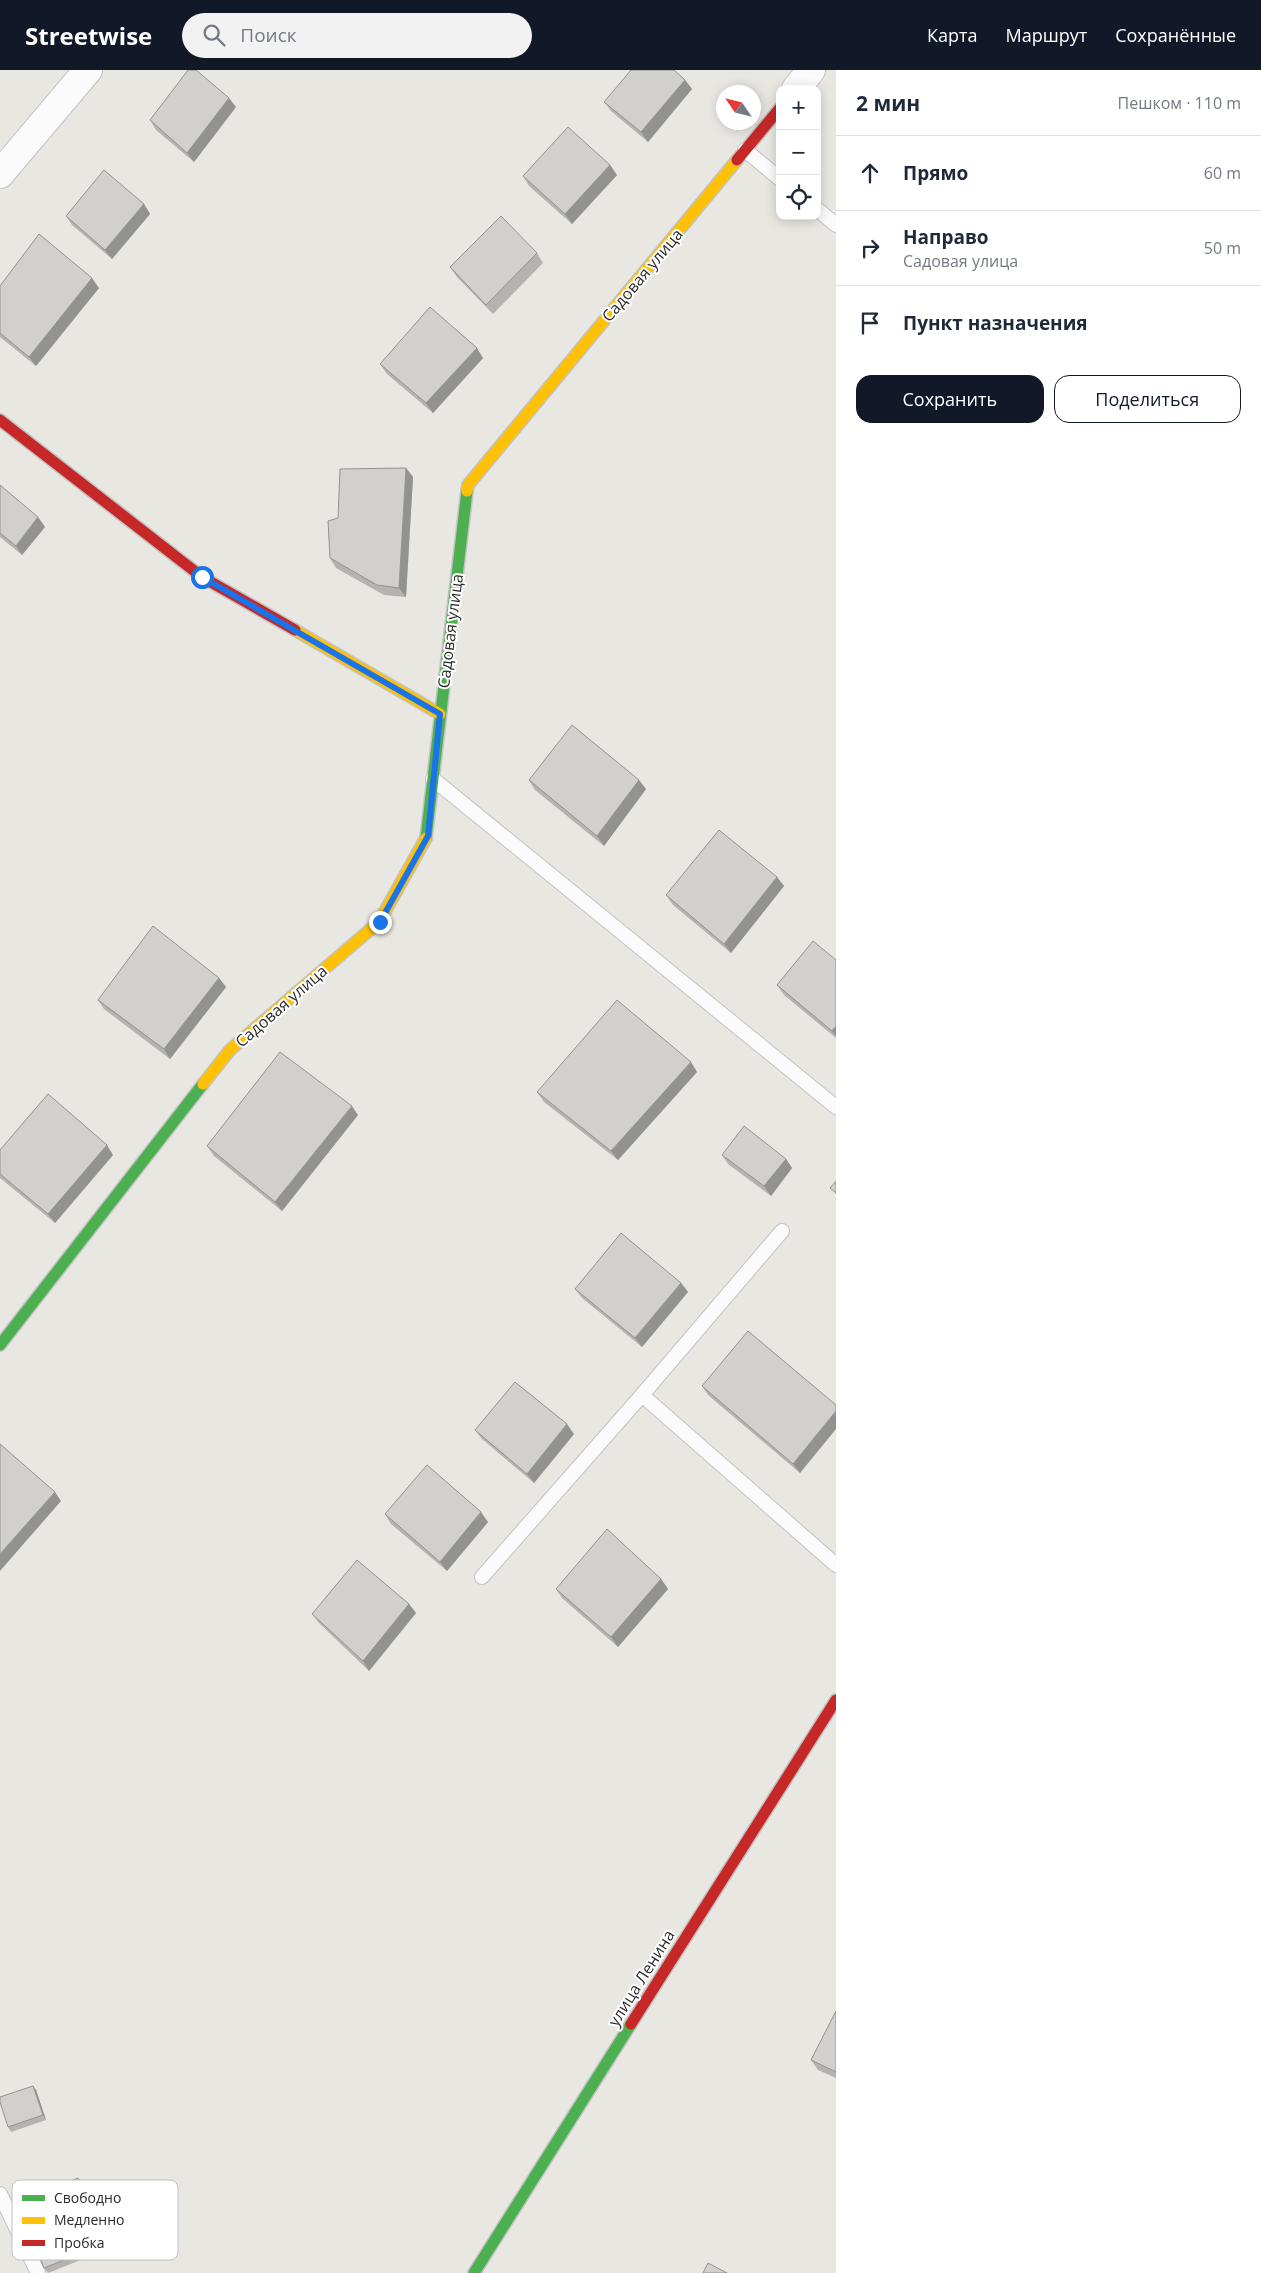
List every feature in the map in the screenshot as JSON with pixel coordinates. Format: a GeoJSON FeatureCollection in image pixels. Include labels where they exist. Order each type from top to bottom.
{"type":"FeatureCollection","features":[{"type":"Feature","properties":{"kind":"street"},"geometry":{"type":"LineString","coordinates":[[0,174],[88,70]]}},
{"type":"Feature","properties":{"kind":"street"},"geometry":{"type":"LineString","coordinates":[[799,85],[811,70]]}},
{"type":"Feature","properties":{"kind":"street","name":"Садовая улица"},"geometry":{"type":"LineString","coordinates":[[0,1345],[230,1050],[380,922],[428,836],[440,714],[468,484],[776,113]]}},
{"type":"Feature","properties":{"kind":"street"},"geometry":{"type":"LineString","coordinates":[[0,420],[202,577],[440,714]]}},
{"type":"Feature","properties":{"kind":"street","name":"улица Ленина"},"geometry":{"type":"LineString","coordinates":[[474,2273],[836,1700]]}},
{"type":"Feature","properties":{"kind":"lane"},"geometry":{"type":"LineString","coordinates":[[745,150],[776,176]]}},
{"type":"Feature","properties":{"kind":"lane"},"geometry":{"type":"LineString","coordinates":[[821,212],[836,224]]}},
{"type":"Feature","properties":{"kind":"lane"},"geometry":{"type":"LineString","coordinates":[[433,779],[836,1107]]}},
{"type":"Feature","properties":{"kind":"lane"},"geometry":{"type":"LineString","coordinates":[[482,1577],[642,1395],[782,1231]]}},
{"type":"Feature","properties":{"kind":"lane"},"geometry":{"type":"LineString","coordinates":[[642,1395],[836,1565]]}},
{"type":"Feature","properties":{"kind":"lane"},"geometry":{"type":"LineString","coordinates":[[0,2194],[12,2219]]}},
{"type":"Feature","properties":{"kind":"lane"},"geometry":{"type":"LineString","coordinates":[[32,2260],[38,2273]]}},
{"type":"Feature","properties":{"kind":"building"},"geometry":{"type":"Polygon","coordinates":[[[188,70],[196,70],[229,98],[187,153],[150,120],[188,70]]]}},
{"type":"Feature","properties":{"kind":"building"},"geometry":{"type":"Polygon","coordinates":[[[631,70],[674,70],[685,80],[641,132],[604,102],[631,70]]]}},
{"type":"Feature","properties":{"kind":"building"},"geometry":{"type":"Polygon","coordinates":[[[568,127],[610,165],[565,214],[523,176],[568,127]]]}},
{"type":"Feature","properties":{"kind":"building"},"geometry":{"type":"Polygon","coordinates":[[[104,170],[144,204],[105,250],[66,216],[104,170]]]}},
{"type":"Feature","properties":{"kind":"building"},"geometry":{"type":"Polygon","coordinates":[[[501,216],[537,253],[486,305],[450,267],[501,216]]]}},
{"type":"Feature","properties":{"kind":"building"},"geometry":{"type":"Polygon","coordinates":[[[39,234],[92,278],[29,357],[0,333],[0,286],[39,234]]]}},
{"type":"Feature","properties":{"kind":"building"},"geometry":{"type":"Polygon","coordinates":[[[430,307],[477,348],[426,403],[380,364],[430,307]]]}},
{"type":"Feature","properties":{"kind":"building"},"geometry":{"type":"Polygon","coordinates":[[[406,468],[399,588],[377,585],[330,558],[328,521],[338,518],[340,469],[406,468]]]}},
{"type":"Feature","properties":{"kind":"building"},"geometry":{"type":"Polygon","coordinates":[[[0,485],[38,517],[16,546],[0,533],[0,485]]]}},
{"type":"Feature","properties":{"kind":"building"},"geometry":{"type":"Polygon","coordinates":[[[572,725],[639,780],[597,836],[529,780],[572,725]]]}},
{"type":"Feature","properties":{"kind":"building"},"geometry":{"type":"Polygon","coordinates":[[[719,830],[777,877],[724,944],[666,895],[719,830]]]}},
{"type":"Feature","properties":{"kind":"building"},"geometry":{"type":"Polygon","coordinates":[[[153,926],[219,978],[164,1049],[98,1000],[153,926]]]}},
{"type":"Feature","properties":{"kind":"building"},"geometry":{"type":"Polygon","coordinates":[[[813,941],[836,960],[836,1026],[832,1031],[777,985],[813,941]]]}},
{"type":"Feature","properties":{"kind":"building"},"geometry":{"type":"Polygon","coordinates":[[[617,1000],[691,1062],[611,1151],[537,1092],[617,1000]]]}},
{"type":"Feature","properties":{"kind":"building"},"geometry":{"type":"Polygon","coordinates":[[[280,1052],[352,1106],[275,1202],[207,1146],[280,1052]]]}},
{"type":"Feature","properties":{"kind":"building"},"geometry":{"type":"Polygon","coordinates":[[[48,1094],[107,1145],[48,1214],[0,1174],[0,1150],[48,1094]]]}},
{"type":"Feature","properties":{"kind":"building"},"geometry":{"type":"Polygon","coordinates":[[[744,1126],[786,1159],[764,1186],[722,1155],[744,1126]]]}},
{"type":"Feature","properties":{"kind":"building"},"geometry":{"type":"Polygon","coordinates":[[[836,1181],[836,1193],[830,1188],[836,1181]]]}},
{"type":"Feature","properties":{"kind":"building"},"geometry":{"type":"Polygon","coordinates":[[[621,1233],[681,1283],[635,1338],[575,1289],[621,1233]]]}},
{"type":"Feature","properties":{"kind":"building"},"geometry":{"type":"Polygon","coordinates":[[[748,1331],[836,1405],[836,1411],[793,1464],[702,1386],[748,1331]]]}},
{"type":"Feature","properties":{"kind":"building"},"geometry":{"type":"Polygon","coordinates":[[[515,1382],[567,1424],[527,1474],[475,1430],[515,1382]]]}},
{"type":"Feature","properties":{"kind":"building"},"geometry":{"type":"Polygon","coordinates":[[[0,1444],[55,1492],[0,1554],[0,1444]]]}},
{"type":"Feature","properties":{"kind":"building"},"geometry":{"type":"Polygon","coordinates":[[[427,1465],[481,1512],[440,1562],[385,1514],[427,1465]]]}},
{"type":"Feature","properties":{"kind":"building"},"geometry":{"type":"Polygon","coordinates":[[[607,1529],[661,1579],[611,1637],[556,1589],[607,1529]]]}},
{"type":"Feature","properties":{"kind":"building"},"geometry":{"type":"Polygon","coordinates":[[[357,1560],[409,1604],[363,1661],[312,1614],[357,1560]]]}},
{"type":"Feature","properties":{"kind":"building"},"geometry":{"type":"Polygon","coordinates":[[[836,2011],[836,2072],[811,2060],[836,2011]]]}},
{"type":"Feature","properties":{"kind":"building"},"geometry":{"type":"Polygon","coordinates":[[[33,2086],[43,2115],[8,2127],[0,2097],[33,2086]]]}},
{"type":"Feature","properties":{"kind":"building"},"geometry":{"type":"Polygon","coordinates":[[[41,2260],[64,2260],[44,2268],[41,2260]]]}},
{"type":"Feature","properties":{"kind":"building"},"geometry":{"type":"Polygon","coordinates":[[[708,2263],[727,2273],[703,2273],[708,2263]]]}},
{"type":"Feature","properties":{"kind":"traffic: fast"},"geometry":{"type":"LineString","coordinates":[[426,838],[467,491]]}},
{"type":"Feature","properties":{"kind":"traffic: fast"},"geometry":{"type":"LineString","coordinates":[[0,1345],[203,1084]]}},
{"type":"Feature","properties":{"kind":"traffic: fast"},"geometry":{"type":"LineString","coordinates":[[474,2273],[631,2024]]}},
{"type":"Feature","properties":{"kind":"traffic: slow"},"geometry":{"type":"LineString","coordinates":[[467,491],[468,485],[737,160]]}},
{"type":"Feature","properties":{"kind":"traffic: slow"},"geometry":{"type":"LineString","coordinates":[[295,630],[440,714]]}},
{"type":"Feature","properties":{"kind":"traffic: slow"},"geometry":{"type":"LineString","coordinates":[[203,1084],[230,1050],[379,922],[426,838]]}},
{"type":"Feature","properties":{"kind":"traffic: jam"},"geometry":{"type":"LineString","coordinates":[[737,160],[776,113]]}},
{"type":"Feature","properties":{"kind":"traffic: jam"},"geometry":{"type":"LineString","coordinates":[[0,420],[202,577],[295,630]]}},
{"type":"Feature","properties":{"kind":"traffic: jam"},"geometry":{"type":"LineString","coordinates":[[631,2024],[836,1700]]}},
{"type":"Feature","properties":{"kind":"route"},"geometry":{"type":"LineString","coordinates":[[202,577],[440,714],[428,836],[380,922]]}}]}
